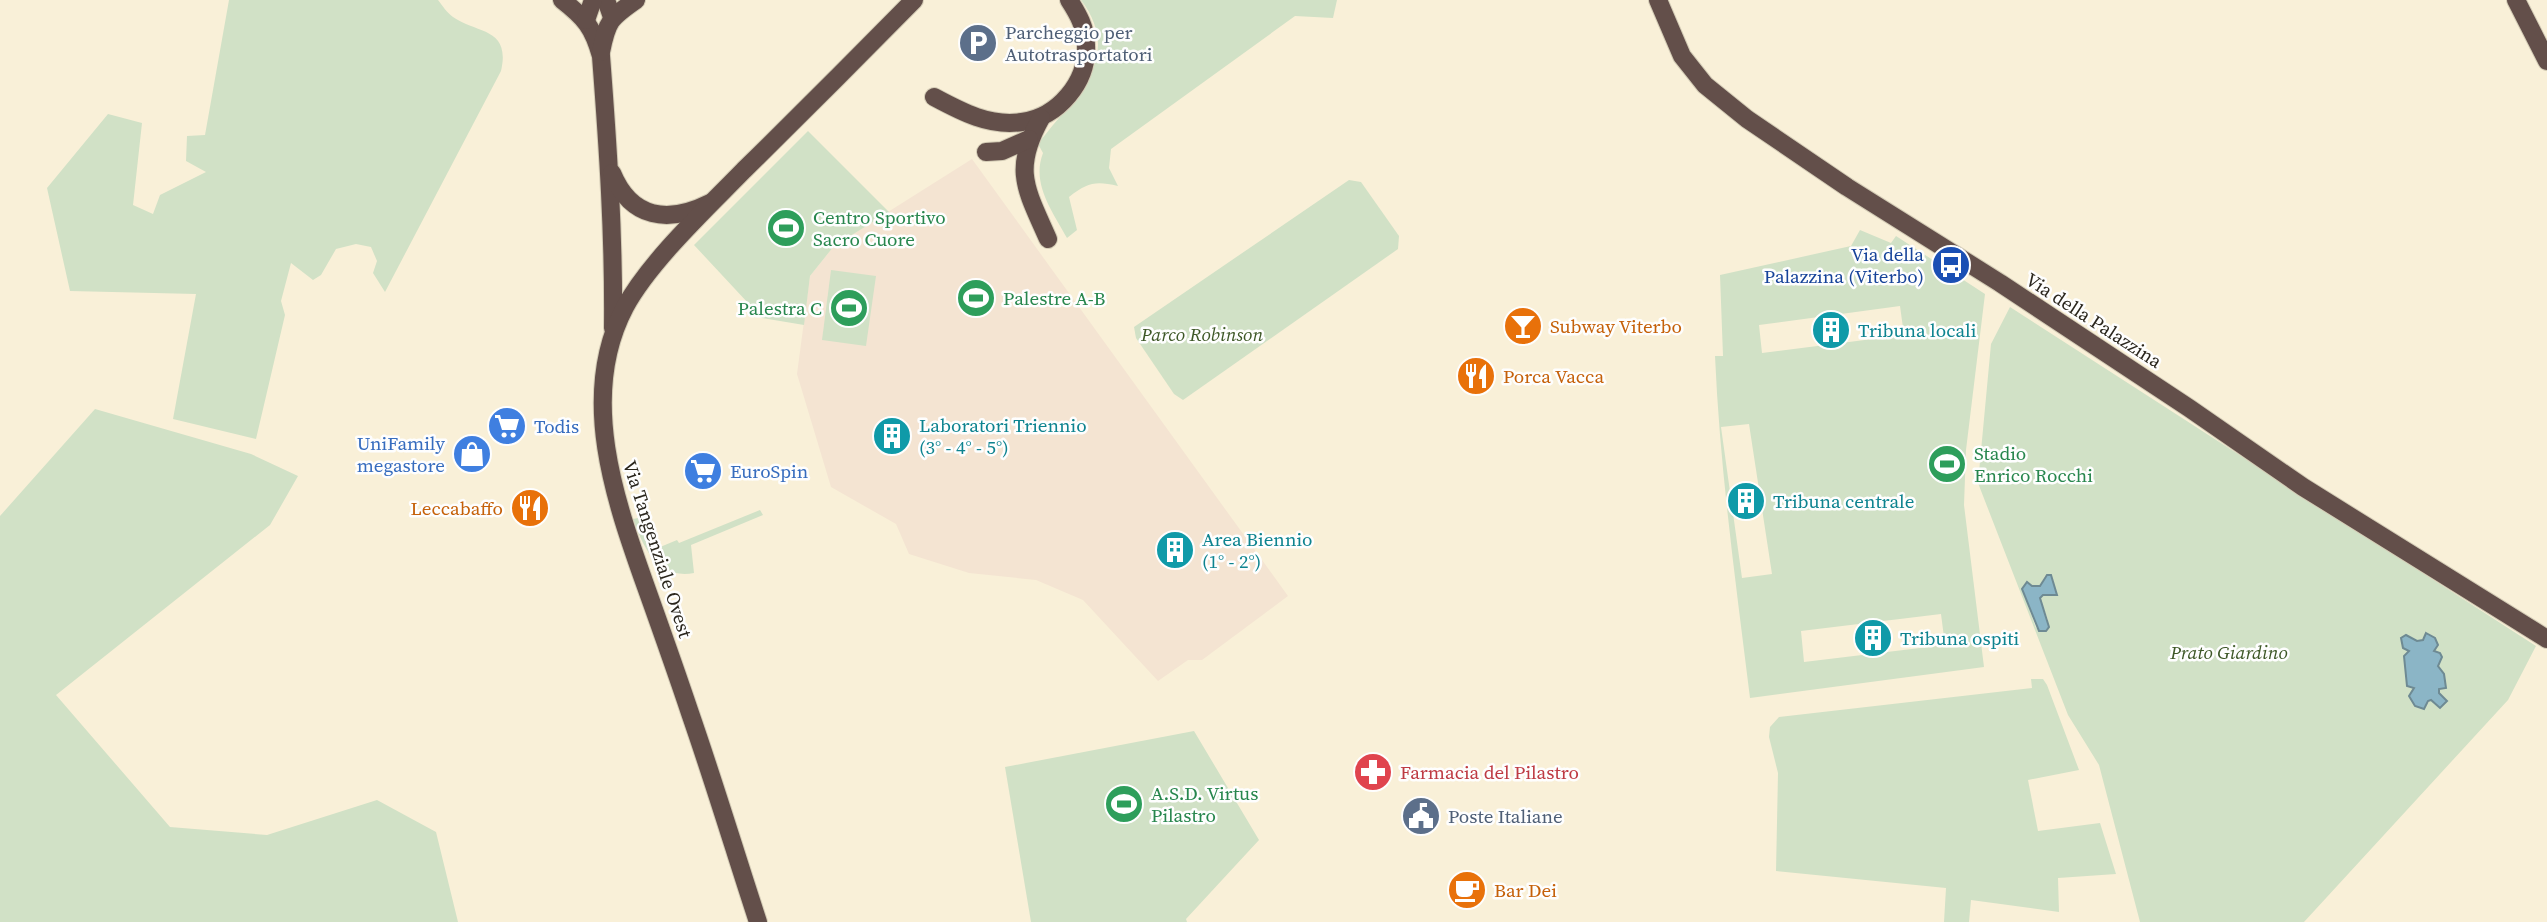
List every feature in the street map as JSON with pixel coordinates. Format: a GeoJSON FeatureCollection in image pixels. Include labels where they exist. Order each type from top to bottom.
{"type":"FeatureCollection","features":[{"type":"Feature","properties":{"kind":"main road"},"geometry":{"type":"LineString","coordinates":[[562,0],[586,20],[596,38],[601,56],[614,254],[613,336]]}},
{"type":"Feature","properties":{"kind":"main road"},"geometry":{"type":"LineString","coordinates":[[586,20],[593,0]]}},
{"type":"Feature","properties":{"kind":"main road"},"geometry":{"type":"LineString","coordinates":[[601,56],[609,8],[636,0]]}},
{"type":"Feature","properties":{"kind":"main road","name":"Via Tangenziale Ovest"},"geometry":{"type":"LineString","coordinates":[[758,922],[613,485],[604,414],[606,370],[613,336],[634,293],[667,252],[714,201],[914,0]]}},
{"type":"Feature","properties":{"kind":"main road"},"geometry":{"type":"LineString","coordinates":[[1048,239],[1025,187],[1024,161],[1029,139],[1041,118],[1070,93],[1083,71],[1086,60],[1084,29],[1069,0]]}},
{"type":"Feature","properties":{"kind":"main road","name":"Via della Palazzina"},"geometry":{"type":"LineString","coordinates":[[1658,0],[1682,56],[1704,85],[1748,119],[1847,187],[2000,283],[2189,408],[2303,487],[2547,639]]}},
{"type":"Feature","properties":{"kind":"main road"},"geometry":{"type":"LineString","coordinates":[[2516,0],[2547,61]]}},
{"type":"Feature","properties":{"kind":"main road"},"geometry":{"type":"LineString","coordinates":[[934,97],[970,116],[994,121],[1019,123],[1041,118]]}},
{"type":"Feature","properties":{"kind":"main road"},"geometry":{"type":"LineString","coordinates":[[1019,123],[997,139],[986,152],[1002,151],[1029,139]]}},
{"type":"Feature","properties":{"kind":"main road"},"geometry":{"type":"LineString","coordinates":[[610,166],[624,194],[637,207],[650,214],[678,214],[714,201]]}},
{"type":"Feature","properties":{"kind":"shaded area"},"geometry":{"type":"Polygon","coordinates":[[[972,159],[1288,596],[1202,660],[1188,660],[1158,681],[1083,600],[1036,580],[969,573],[909,554],[896,524],[831,487],[797,374],[810,276],[834,246],[972,159]]]}},
{"type":"Feature","properties":{"kind":"green space"},"geometry":{"type":"Polygon","coordinates":[[[229,0],[438,0],[453,17],[497,39],[503,57],[501,71],[385,292],[373,273],[377,261],[371,247],[356,244],[336,249],[321,275],[313,280],[291,263],[281,301],[285,315],[256,439],[173,419],[196,294],[70,291],[47,188],[108,114],[142,123],[133,205],[153,214],[160,195],[206,172],[186,161],[187,136],[205,135],[229,0]]]}},
{"type":"Feature","properties":{"kind":"green space"},"geometry":{"type":"Polygon","coordinates":[[[1081,0],[1337,0],[1333,18],[1295,16],[1111,149],[1109,168],[1118,186],[1092,184],[1069,197],[1077,230],[1067,238],[1045,197],[1040,176],[1043,153],[1038,144],[1078,94],[1089,78],[1096,60],[1098,41],[1093,22],[1081,0]]]}},
{"type":"Feature","properties":{"kind":"green space","name":"Centro Sportivo Sacro Cuore"},"geometry":{"type":"Polygon","coordinates":[[[808,131],[889,212],[834,246],[810,276],[804,325],[762,318],[694,245],[808,131]]]}},
{"type":"Feature","properties":{"kind":"green space","name":"Parco Robinson"},"geometry":{"type":"Polygon","coordinates":[[[1349,180],[1361,182],[1399,236],[1398,249],[1183,400],[1174,394],[1136,338],[1134,327],[1349,180]]]}},
{"type":"Feature","properties":{"kind":"green space"},"geometry":{"type":"Polygon","coordinates":[[[1860,230],[1891,243],[1896,236],[1985,294],[1966,450],[1964,505],[1984,667],[1750,698],[1729,527],[1717,399],[1715,356],[1723,356],[1720,275],[1851,246],[1860,230]],[[1900,306],[1759,325],[1762,353],[1904,335],[1900,306]],[[1749,424],[1721,427],[1742,578],[1772,574],[1749,424]],[[1941,614],[1801,631],[1804,662],[1945,645],[1941,614]]]}},
{"type":"Feature","properties":{"kind":"green space","name":"Palestra C"},"geometry":{"type":"Polygon","coordinates":[[[831,270],[876,276],[866,346],[822,340],[831,270]]]}},
{"type":"Feature","properties":{"kind":"green space","name":"Prato Giardino"},"geometry":{"type":"Polygon","coordinates":[[[2010,307],[2536,646],[2508,700],[2304,922],[2140,922],[2099,765],[2068,715],[1978,483],[1991,344],[2010,307]],[[2045,576],[2040,585],[2032,586],[2027,582],[2022,589],[2036,628],[2048,620],[2040,598],[2054,589],[2054,581],[2045,576]],[[2411,639],[2409,651],[2412,686],[2426,706],[2439,689],[2445,688],[2438,666],[2441,657],[2440,653],[2433,652],[2423,640],[2411,639]]]}},
{"type":"Feature","properties":{"kind":"green space"},"geometry":{"type":"Polygon","coordinates":[[[95,409],[251,454],[298,476],[270,525],[56,695],[170,827],[267,835],[377,800],[436,832],[458,922],[0,922],[0,516],[95,409]]]}},
{"type":"Feature","properties":{"kind":"green space"},"geometry":{"type":"Polygon","coordinates":[[[760,510],[763,515],[691,545],[694,573],[681,574],[662,566],[654,559],[633,519],[638,518],[653,550],[677,540],[679,543],[760,510]]]}},
{"type":"Feature","properties":{"kind":"green space"},"geometry":{"type":"Polygon","coordinates":[[[2031,679],[2043,679],[2047,685],[2079,770],[2028,780],[2038,831],[2100,823],[2116,874],[2058,878],[2059,912],[1971,900],[1969,922],[1944,922],[1946,888],[1776,871],[1778,773],[1769,737],[1770,727],[1779,717],[2032,688],[2031,679]]]}},
{"type":"Feature","properties":{"kind":"green space","name":"A.S.D. Virtus Pilastro"},"geometry":{"type":"Polygon","coordinates":[[[1194,731],[1259,840],[1186,919],[1187,922],[1031,922],[1005,767],[1194,731]]]}},
{"type":"Feature","properties":{"kind":"water"},"geometry":{"type":"Polygon","coordinates":[[[2047,575],[2051,575],[2057,595],[2043,595],[2040,598],[2049,627],[2046,631],[2039,631],[2022,589],[2027,582],[2032,586],[2040,586],[2047,575]]]}},
{"type":"Feature","properties":{"kind":"water"},"geometry":{"type":"Polygon","coordinates":[[[2426,633],[2435,638],[2438,645],[2434,651],[2442,657],[2438,666],[2444,674],[2446,688],[2439,689],[2439,693],[2447,701],[2440,708],[2431,700],[2424,709],[2415,706],[2409,696],[2414,688],[2407,686],[2404,656],[2409,651],[2403,648],[2401,638],[2406,635],[2417,641],[2423,640],[2426,633]]]}},
{"type":"Feature","properties":{"kind":"place","name":"Parcheggio per Autotrasportatori"},"geometry":{"type":"Point","coordinates":[978,43]}},
{"type":"Feature","properties":{"kind":"place","name":"Centro Sportivo Sacro Cuore"},"geometry":{"type":"Point","coordinates":[786,228]}},
{"type":"Feature","properties":{"kind":"place","name":"Via della Palazzina (Viterbo)"},"geometry":{"type":"Point","coordinates":[1951,265]}},
{"type":"Feature","properties":{"kind":"place","name":"Palestre A-B"},"geometry":{"type":"Point","coordinates":[976,298]}},
{"type":"Feature","properties":{"kind":"place","name":"Palestra C"},"geometry":{"type":"Point","coordinates":[849,308]}},
{"type":"Feature","properties":{"kind":"place","name":"Subway Viterbo"},"geometry":{"type":"Point","coordinates":[1523,326]}},
{"type":"Feature","properties":{"kind":"place","name":"Tribuna locali"},"geometry":{"type":"Point","coordinates":[1831,330]}},
{"type":"Feature","properties":{"kind":"place","name":"Porca Vacca"},"geometry":{"type":"Point","coordinates":[1476,376]}},
{"type":"Feature","properties":{"kind":"place","name":"Todis"},"geometry":{"type":"Point","coordinates":[507,426]}},
{"type":"Feature","properties":{"kind":"place","name":"Laboratori Triennio (3° - 4° - 5°)"},"geometry":{"type":"Point","coordinates":[892,436]}},
{"type":"Feature","properties":{"kind":"place","name":"UniFamily megastore"},"geometry":{"type":"Point","coordinates":[472,454]}},
{"type":"Feature","properties":{"kind":"place","name":"Stadio Enrico Rocchi"},"geometry":{"type":"Point","coordinates":[1947,464]}},
{"type":"Feature","properties":{"kind":"place","name":"EuroSpin"},"geometry":{"type":"Point","coordinates":[703,471]}},
{"type":"Feature","properties":{"kind":"place","name":"Tribuna centrale"},"geometry":{"type":"Point","coordinates":[1746,501]}},
{"type":"Feature","properties":{"kind":"place","name":"Leccabaffo"},"geometry":{"type":"Point","coordinates":[530,508]}},
{"type":"Feature","properties":{"kind":"place","name":"Area Biennio (1° - 2°)"},"geometry":{"type":"Point","coordinates":[1175,550]}},
{"type":"Feature","properties":{"kind":"place","name":"Tribuna ospiti"},"geometry":{"type":"Point","coordinates":[1873,638]}},
{"type":"Feature","properties":{"kind":"place","name":"Farmacia del Pilastro"},"geometry":{"type":"Point","coordinates":[1373,772]}},
{"type":"Feature","properties":{"kind":"place","name":"A.S.D. Virtus Pilastro"},"geometry":{"type":"Point","coordinates":[1124,804]}},
{"type":"Feature","properties":{"kind":"place","name":"Poste Italiane"},"geometry":{"type":"Point","coordinates":[1421,816]}},
{"type":"Feature","properties":{"kind":"place","name":"Bar Dei"},"geometry":{"type":"Point","coordinates":[1467,890]}}]}
